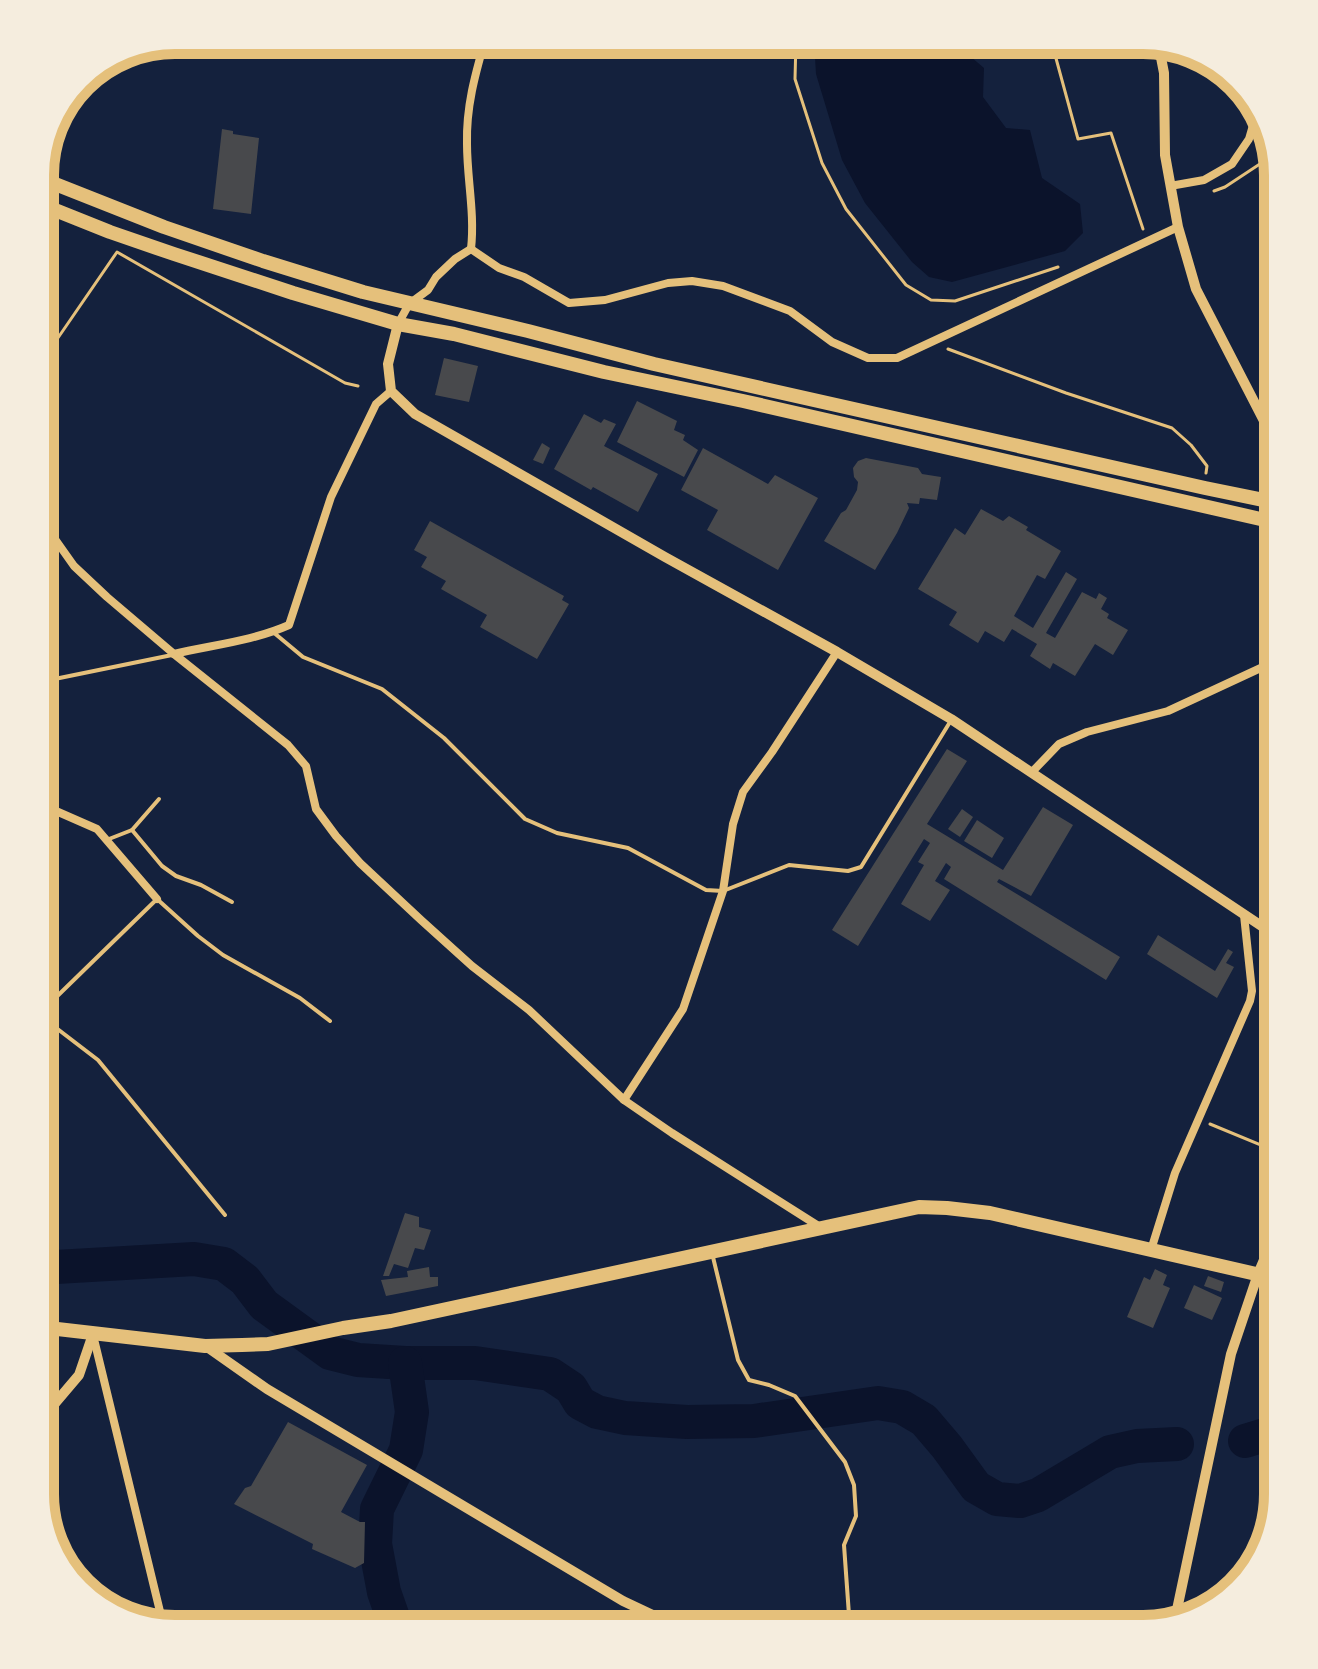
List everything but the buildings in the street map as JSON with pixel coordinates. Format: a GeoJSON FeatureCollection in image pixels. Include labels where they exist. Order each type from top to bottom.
{"type":"FeatureCollection","features":[{"type":"Feature","properties":{"kind":"highway"},"geometry":{"type":"LineString","coordinates":[[54,184],[164,227],[363,292],[654,364],[1264,500]]}},
{"type":"Feature","properties":{"kind":"highway"},"geometry":{"type":"LineString","coordinates":[[54,210],[174,254],[398,324],[454,334],[604,372],[758,404],[1264,520]]}},
{"type":"Feature","properties":{"kind":"highway"},"geometry":{"type":"LineString","coordinates":[[54,1329],[205,1346],[268,1344],[391,1321],[919,1207],[990,1213],[1264,1276]]}},
{"type":"Feature","properties":{"kind":"street"},"geometry":{"type":"LineString","coordinates":[[471,249],[473,231],[467,108],[481,54]]}},
{"type":"Feature","properties":{"kind":"street"},"geometry":{"type":"LineString","coordinates":[[1161,56],[1164,73],[1165,155],[1178,227],[1196,289],[1264,421]]}},
{"type":"Feature","properties":{"kind":"street"},"geometry":{"type":"LineString","coordinates":[[1170,186],[1204,180],[1232,164],[1249,139],[1253,125]]}},
{"type":"Feature","properties":{"kind":"street"},"geometry":{"type":"LineString","coordinates":[[471,249],[499,268],[524,277],[569,303],[605,300],[668,283],[692,281],[723,286],[790,311],[832,342],[868,358],[897,358],[1178,227]]}},
{"type":"Feature","properties":{"kind":"street"},"geometry":{"type":"LineString","coordinates":[[471,249],[455,259],[436,277],[428,290],[409,304],[398,324],[388,364],[391,391],[415,414],[951,719],[1264,928]]}},
{"type":"Feature","properties":{"kind":"street"},"geometry":{"type":"LineString","coordinates":[[174,654],[273,632],[289,625],[331,497],[376,404],[391,391]]}},
{"type":"Feature","properties":{"kind":"street"},"geometry":{"type":"LineString","coordinates":[[54,538],[74,566],[107,597],[288,745],[306,766],[316,809],[336,836],[360,863],[472,966],[529,1010],[624,1100],[821,1227]]}},
{"type":"Feature","properties":{"kind":"street"},"geometry":{"type":"LineString","coordinates":[[624,1100],[683,1009],[723,891],[733,824],[743,792],[837,652]]}},
{"type":"Feature","properties":{"kind":"street"},"geometry":{"type":"LineString","coordinates":[[1032,772],[1059,744],[1087,732],[1168,711],[1264,666]]}},
{"type":"Feature","properties":{"kind":"street"},"geometry":{"type":"LineString","coordinates":[[54,810],[97,829],[157,899]]}},
{"type":"Feature","properties":{"kind":"street"},"geometry":{"type":"LineString","coordinates":[[1151,1250],[1175,1173],[1250,1001],[1252,991],[1244,915]]}},
{"type":"Feature","properties":{"kind":"street"},"geometry":{"type":"LineString","coordinates":[[1177,1610],[1231,1354],[1264,1260]]}},
{"type":"Feature","properties":{"kind":"street"},"geometry":{"type":"LineString","coordinates":[[54,1404],[79,1375],[93,1334]]}},
{"type":"Feature","properties":{"kind":"street"},"geometry":{"type":"LineString","coordinates":[[93,1334],[161,1614]]}},
{"type":"Feature","properties":{"kind":"street"},"geometry":{"type":"LineString","coordinates":[[205,1346],[267,1389],[623,1601],[653,1615]]}},
{"type":"Feature","properties":{"kind":"lane"},"geometry":{"type":"LineString","coordinates":[[273,632],[303,657],[382,689],[444,738],[525,819],[557,833],[628,848],[706,890],[723,891],[789,865],[848,871],[861,867],[951,719]]}},
{"type":"Feature","properties":{"kind":"lane"},"geometry":{"type":"LineString","coordinates":[[54,679],[174,654]]}},
{"type":"Feature","properties":{"kind":"lane"},"geometry":{"type":"LineString","coordinates":[[106,840],[132,830],[159,799]]}},
{"type":"Feature","properties":{"kind":"lane"},"geometry":{"type":"LineString","coordinates":[[132,830],[162,866],[176,876],[232,902]]}},
{"type":"Feature","properties":{"kind":"lane"},"geometry":{"type":"LineString","coordinates":[[54,999],[157,899],[223,955],[300,998],[330,1021]]}},
{"type":"Feature","properties":{"kind":"lane"},"geometry":{"type":"LineString","coordinates":[[54,1026],[98,1060],[225,1215]]}},
{"type":"Feature","properties":{"kind":"lane"},"geometry":{"type":"LineString","coordinates":[[711,1251],[738,1360],[749,1380],[795,1396],[845,1462],[854,1485],[856,1516],[844,1545],[849,1615]]}},
{"type":"Feature","properties":{"kind":"path"},"geometry":{"type":"LineString","coordinates":[[796,54],[795,79],[822,163],[846,209],[906,285],[931,300],[955,301],[1057,267]]}},
{"type":"Feature","properties":{"kind":"path"},"geometry":{"type":"LineString","coordinates":[[1055,54],[1078,139],[1111,133],[1146,236]]}},
{"type":"Feature","properties":{"kind":"path"},"geometry":{"type":"LineString","coordinates":[[1247,174],[1263,162]]}},
{"type":"Feature","properties":{"kind":"path"},"geometry":{"type":"LineString","coordinates":[[54,344],[117,252],[332,376],[358,386]]}},
{"type":"Feature","properties":{"kind":"path"},"geometry":{"type":"LineString","coordinates":[[931,343],[1172,428],[1191,445],[1207,466],[1205,488]]}},
{"type":"Feature","properties":{"kind":"path"},"geometry":{"type":"LineString","coordinates":[[1199,1120],[1264,1146]]}},
{"type":"Feature","properties":{"kind":"water"},"geometry":{"type":"Polygon","coordinates":[[[815,54],[968,54],[984,68],[983,97],[1006,128],[1030,130],[1042,178],[1080,204],[1083,233],[1065,251],[952,282],[929,277],[912,262],[865,203],[842,160],[816,74],[815,54]]]}},
{"type":"Feature","properties":{"kind":"waterway"},"geometry":{"type":"LineString","coordinates":[[54,1266],[194,1259],[224,1264],[245,1280],[264,1305],[330,1353],[358,1360],[475,1363],[550,1374],[571,1388],[580,1403],[597,1412],[625,1418],[687,1422],[754,1421],[878,1403],[902,1407],[924,1420],[976,1487],[997,1499],[1020,1501],[1038,1495],[1110,1452],[1137,1446],[1177,1444]]}},
{"type":"Feature","properties":{"kind":"waterway"},"geometry":{"type":"LineString","coordinates":[[392,1615],[384,1592],[375,1544],[377,1509],[406,1450],[412,1412],[405,1363]]}},
{"type":"Feature","properties":{"kind":"waterway"},"geometry":{"type":"LineString","coordinates":[[1245,1441],[1264,1435]]}}]}
